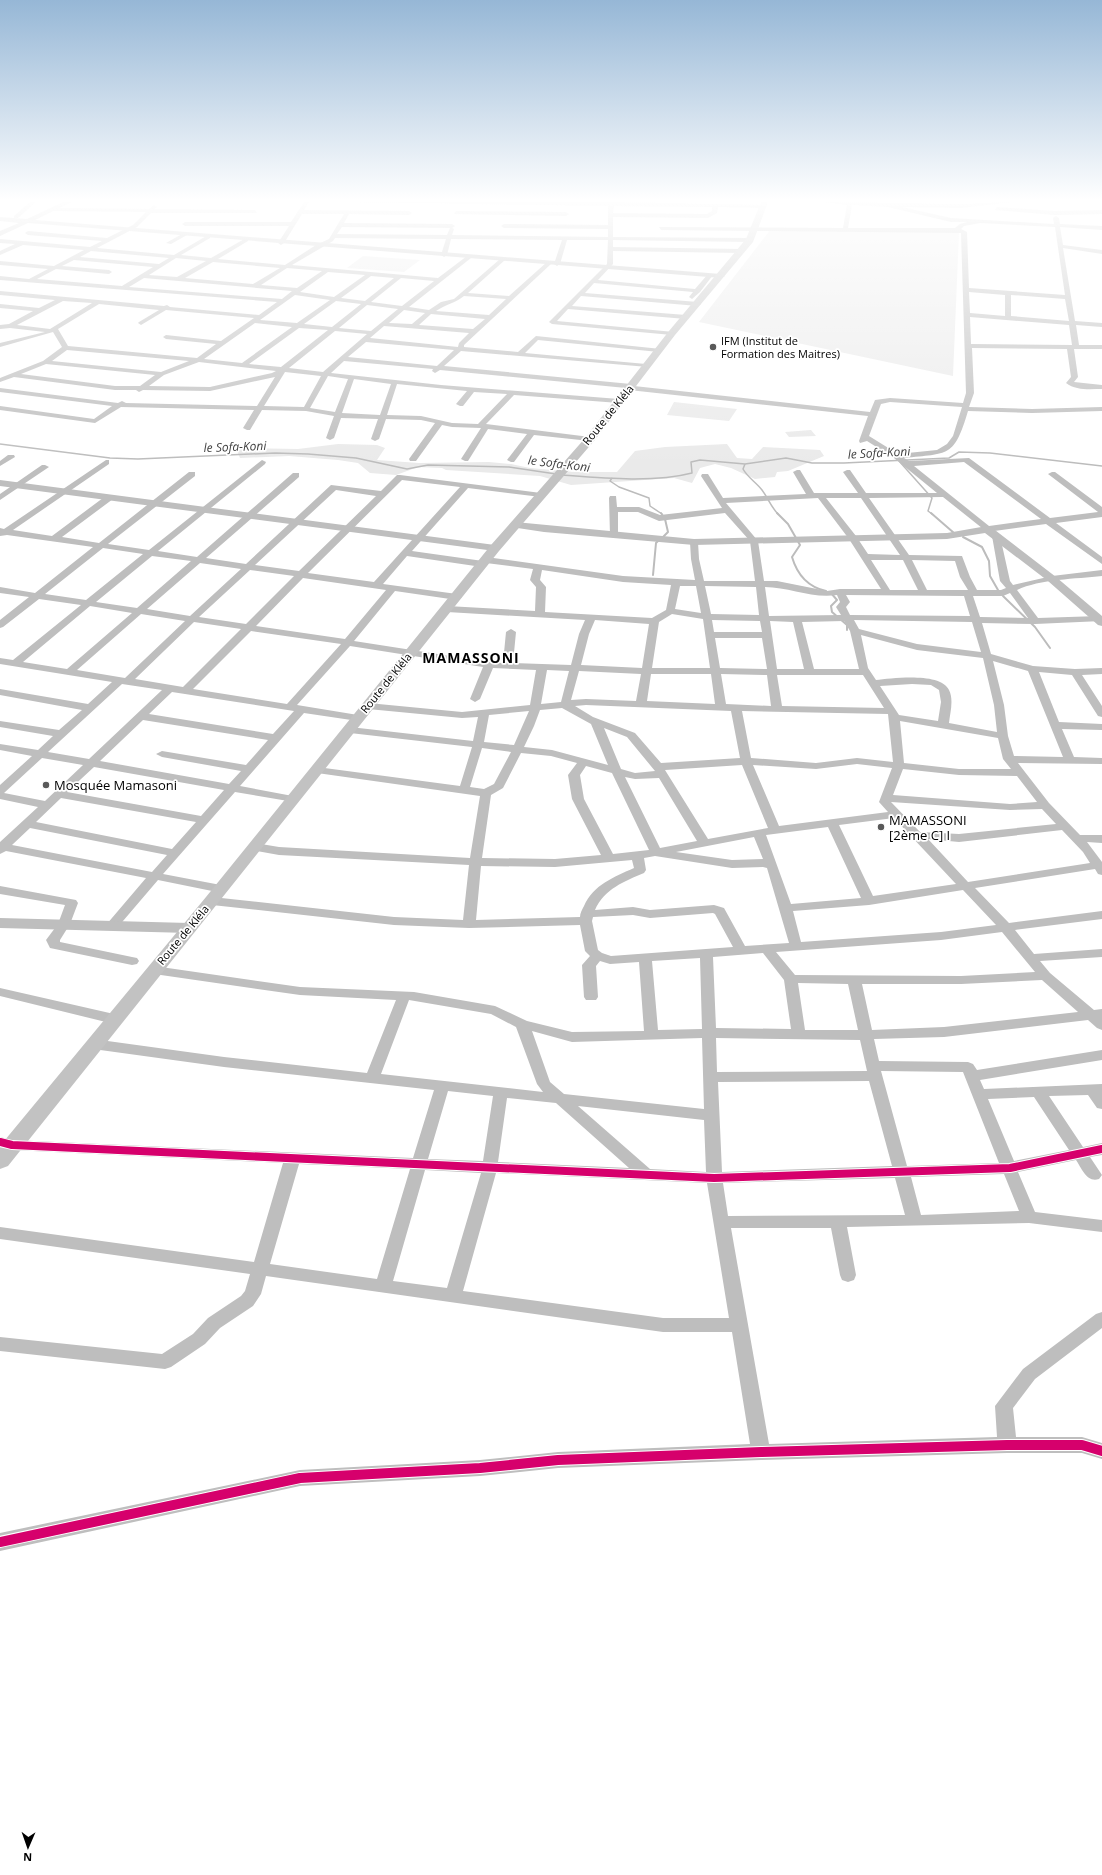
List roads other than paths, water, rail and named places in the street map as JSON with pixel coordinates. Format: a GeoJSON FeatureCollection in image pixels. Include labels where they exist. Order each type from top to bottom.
{"type":"FeatureCollection","features":[{"type":"Feature","properties":{"kind":"main road","name":"Route de Kléla"},"geometry":{"type":"LineString","coordinates":[[0,1161],[6,1144],[93,1044],[217,895],[488,557],[558,474],[590,439],[659,350],[669,326],[686,317],[710,290]]}},
{"type":"Feature","properties":{"kind":"street"},"geometry":{"type":"LineString","coordinates":[[1,294],[10,290]]}},
{"type":"Feature","properties":{"kind":"street"},"geometry":{"type":"LineString","coordinates":[[0,344],[40,335],[53,330],[120,290]]}},
{"type":"Feature","properties":{"kind":"street"},"geometry":{"type":"LineString","coordinates":[[140,290],[282,301]]}},
{"type":"Feature","properties":{"kind":"street"},"geometry":{"type":"LineString","coordinates":[[237,298],[250,290]]}},
{"type":"Feature","properties":{"kind":"street"},"geometry":{"type":"LineString","coordinates":[[279,290],[430,312],[489,317]]}},
{"type":"Feature","properties":{"kind":"street"},"geometry":{"type":"LineString","coordinates":[[0,408],[95,421],[162,374],[198,360],[300,290]]}},
{"type":"Feature","properties":{"kind":"street"},"geometry":{"type":"LineString","coordinates":[[243,365],[349,290]]}},
{"type":"Feature","properties":{"kind":"street"},"geometry":{"type":"LineString","coordinates":[[0,390],[119,405],[193,397],[210,389],[274,375],[384,290]]}},
{"type":"Feature","properties":{"kind":"street"},"geometry":{"type":"LineString","coordinates":[[306,409],[326,374],[372,333],[427,290]]}},
{"type":"Feature","properties":{"kind":"street"},"geometry":{"type":"LineString","coordinates":[[414,326],[430,312],[443,304],[456,300],[467,290]]}},
{"type":"Feature","properties":{"kind":"street"},"geometry":{"type":"LineString","coordinates":[[421,384],[460,348],[461,344],[473,331],[520,290]]}},
{"type":"Feature","properties":{"kind":"street"},"geometry":{"type":"LineString","coordinates":[[585,290],[552,322],[614,320],[669,326]]}},
{"type":"Feature","properties":{"kind":"street"},"geometry":{"type":"LineString","coordinates":[[603,333],[632,298],[641,290]]}},
{"type":"Feature","properties":{"kind":"street"},"geometry":{"type":"LineString","coordinates":[[691,290],[698,290]]}},
{"type":"Feature","properties":{"kind":"street"},"geometry":{"type":"LineString","coordinates":[[669,326],[698,290]]}},
{"type":"Feature","properties":{"kind":"street"},"geometry":{"type":"LineString","coordinates":[[897,456],[939,452],[950,446],[957,436],[970,393],[965,290],[1069,297]]}},
{"type":"Feature","properties":{"kind":"street"},"geometry":{"type":"LineString","coordinates":[[1068,290],[1073,322],[1075,377],[1070,383],[1077,386],[1102,387]]}},
{"type":"Feature","properties":{"kind":"street"},"geometry":{"type":"LineString","coordinates":[[1008,293],[1008,318]]}},
{"type":"Feature","properties":{"kind":"street"},"geometry":{"type":"LineString","coordinates":[[1,294],[260,317]]}},
{"type":"Feature","properties":{"kind":"street"},"geometry":{"type":"LineString","coordinates":[[141,323],[188,294]]}},
{"type":"Feature","properties":{"kind":"street"},"geometry":{"type":"LineString","coordinates":[[462,294],[510,298]]}},
{"type":"Feature","properties":{"kind":"street"},"geometry":{"type":"LineString","coordinates":[[580,294],[698,304]]}},
{"type":"Feature","properties":{"kind":"street"},"geometry":{"type":"LineString","coordinates":[[10,326],[61,299]]}},
{"type":"Feature","properties":{"kind":"street"},"geometry":{"type":"LineString","coordinates":[[0,306],[40,310]]}},
{"type":"Feature","properties":{"kind":"street"},"geometry":{"type":"LineString","coordinates":[[566,308],[614,320],[669,326],[686,317]]}},
{"type":"Feature","properties":{"kind":"street"},"geometry":{"type":"LineString","coordinates":[[966,315],[1102,324]]}},
{"type":"Feature","properties":{"kind":"street"},"geometry":{"type":"LineString","coordinates":[[253,321],[372,333]]}},
{"type":"Feature","properties":{"kind":"street"},"geometry":{"type":"LineString","coordinates":[[383,324],[473,331]]}},
{"type":"Feature","properties":{"kind":"street"},"geometry":{"type":"LineString","coordinates":[[0,327],[10,326],[53,330],[66,348]]}},
{"type":"Feature","properties":{"kind":"street"},"geometry":{"type":"LineString","coordinates":[[166,337],[223,343]]}},
{"type":"Feature","properties":{"kind":"street"},"geometry":{"type":"LineString","coordinates":[[520,354],[536,338],[588,349],[646,366]]}},
{"type":"Feature","properties":{"kind":"street"},"geometry":{"type":"LineString","coordinates":[[365,340],[552,357],[588,349],[659,350]]}},
{"type":"Feature","properties":{"kind":"street"},"geometry":{"type":"LineString","coordinates":[[388,358],[405,343]]}},
{"type":"Feature","properties":{"kind":"street"},"geometry":{"type":"LineString","coordinates":[[968,346],[1102,347]]}},
{"type":"Feature","properties":{"kind":"street"},"geometry":{"type":"LineString","coordinates":[[0,380],[45,362],[66,348],[472,388],[529,381],[630,387],[872,414]]}},
{"type":"Feature","properties":{"kind":"street"},"geometry":{"type":"LineString","coordinates":[[464,459],[483,427],[552,357]]}},
{"type":"Feature","properties":{"kind":"street"},"geometry":{"type":"LineString","coordinates":[[343,359],[388,358],[439,368],[529,381],[619,401]]}},
{"type":"Feature","properties":{"kind":"street"},"geometry":{"type":"LineString","coordinates":[[45,362],[162,374]]}},
{"type":"Feature","properties":{"kind":"street"},"geometry":{"type":"LineString","coordinates":[[49,396],[90,366]]}},
{"type":"Feature","properties":{"kind":"street"},"geometry":{"type":"LineString","coordinates":[[247,428],[283,369]]}},
{"type":"Feature","properties":{"kind":"street"},"geometry":{"type":"LineString","coordinates":[[14,375],[115,388],[140,389],[258,408],[306,409],[338,415],[421,418],[452,425],[590,439]]}},
{"type":"Feature","properties":{"kind":"street"},"geometry":{"type":"LineString","coordinates":[[330,438],[352,376]]}},
{"type":"Feature","properties":{"kind":"street"},"geometry":{"type":"LineString","coordinates":[[375,439],[395,381]]}},
{"type":"Feature","properties":{"kind":"street"},"geometry":{"type":"LineString","coordinates":[[460,404],[472,388]]}},
{"type":"Feature","properties":{"kind":"street"},"geometry":{"type":"LineString","coordinates":[[1100,620],[1052,579],[992,533],[897,456],[864,439],[872,414],[878,402],[888,400],[1032,411],[1102,409]]}},
{"type":"Feature","properties":{"kind":"street"},"geometry":{"type":"LineString","coordinates":[[413,459],[440,422]]}},
{"type":"Feature","properties":{"kind":"street"},"geometry":{"type":"LineString","coordinates":[[512,460],[532,432]]}},
{"type":"Feature","properties":{"kind":"street"},"geometry":{"type":"LineString","coordinates":[[0,464],[10,457]]}},
{"type":"Feature","properties":{"kind":"street"},"geometry":{"type":"LineString","coordinates":[[906,464],[966,460],[1102,561]]}},
{"type":"Feature","properties":{"kind":"street"},"geometry":{"type":"LineString","coordinates":[[2,533],[106,462]]}},
{"type":"Feature","properties":{"kind":"street"},"geometry":{"type":"LineString","coordinates":[[15,663],[149,552],[262,462]]}},
{"type":"Feature","properties":{"kind":"street"},"geometry":{"type":"LineString","coordinates":[[0,498],[45,467]]}},
{"type":"Feature","properties":{"kind":"street"},"geometry":{"type":"LineString","coordinates":[[797,472],[853,538],[888,593]]}},
{"type":"Feature","properties":{"kind":"street"},"geometry":{"type":"LineString","coordinates":[[847,472],[906,556],[924,593]]}},
{"type":"Feature","properties":{"kind":"street"},"geometry":{"type":"LineString","coordinates":[[0,625],[192,474]]}},
{"type":"Feature","properties":{"kind":"street"},"geometry":{"type":"LineString","coordinates":[[1052,474],[1102,511]]}},
{"type":"Feature","properties":{"kind":"street"},"geometry":{"type":"LineString","coordinates":[[69,672],[296,475]]}},
{"type":"Feature","properties":{"kind":"street"},"geometry":{"type":"LineString","coordinates":[[705,476],[720,501],[754,541],[777,708]]}},
{"type":"Feature","properties":{"kind":"street"},"geometry":{"type":"LineString","coordinates":[[185,691],[303,574],[346,528],[400,477],[541,495]]}},
{"type":"Feature","properties":{"kind":"street"},"geometry":{"type":"LineString","coordinates":[[0,483],[419,538],[488,557],[538,567],[623,579],[676,583],[777,584],[835,593],[972,594],[1003,593],[1013,590],[1020,585],[1052,579],[1102,573]]}},
{"type":"Feature","properties":{"kind":"street"},"geometry":{"type":"LineString","coordinates":[[377,585],[466,485]]}},
{"type":"Feature","properties":{"kind":"street"},"geometry":{"type":"LineString","coordinates":[[2,786],[90,708],[124,681],[298,522],[334,487],[382,494]]}},
{"type":"Feature","properties":{"kind":"street"},"geometry":{"type":"LineString","coordinates":[[720,501],[766,497],[945,495]]}},
{"type":"Feature","properties":{"kind":"street"},"geometry":{"type":"LineString","coordinates":[[54,539],[110,497]]}},
{"type":"Feature","properties":{"kind":"street"},"geometry":{"type":"LineString","coordinates":[[612,498],[614,535]]}},
{"type":"Feature","properties":{"kind":"street"},"geometry":{"type":"LineString","coordinates":[[613,509],[640,510],[659,518],[727,510]]}},
{"type":"Feature","properties":{"kind":"street"},"geometry":{"type":"LineString","coordinates":[[515,525],[694,542],[754,541],[894,538],[992,533],[1049,521],[1102,514]]}},
{"type":"Feature","properties":{"kind":"street"},"geometry":{"type":"LineString","coordinates":[[2,533],[149,552],[392,587],[452,603],[540,614],[591,618],[654,621],[670,610],[676,583]]}},
{"type":"Feature","properties":{"kind":"street"},"geometry":{"type":"LineString","coordinates":[[992,533],[1005,581],[1034,621]]}},
{"type":"Feature","properties":{"kind":"street"},"geometry":{"type":"LineString","coordinates":[[694,542],[695,559],[707,617],[721,708]]}},
{"type":"Feature","properties":{"kind":"street"},"geometry":{"type":"LineString","coordinates":[[404,554],[488,557]]}},
{"type":"Feature","properties":{"kind":"street"},"geometry":{"type":"LineString","coordinates":[[786,908],[869,901],[964,885],[1100,868],[1088,850],[1045,805],[1009,759],[1003,736],[1000,705],[988,656],[977,620],[972,594],[959,558],[865,556]]}},
{"type":"Feature","properties":{"kind":"street"},"geometry":{"type":"LineString","coordinates":[[538,567],[535,580],[541,588],[540,614]]}},
{"type":"Feature","properties":{"kind":"street"},"geometry":{"type":"LineString","coordinates":[[112,925],[249,769],[392,587]]}},
{"type":"Feature","properties":{"kind":"street"},"geometry":{"type":"LineString","coordinates":[[0,590],[348,642],[489,665],[647,671],[865,672]]}},
{"type":"Feature","properties":{"kind":"street"},"geometry":{"type":"LineString","coordinates":[[835,593],[845,602],[841,607],[841,618],[855,631],[917,648],[988,656],[1032,669],[1075,672],[1102,671]]}},
{"type":"Feature","properties":{"kind":"street"},"geometry":{"type":"LineString","coordinates":[[670,610],[689,615],[707,617],[1021,621],[1100,620]]}},
{"type":"Feature","properties":{"kind":"street"},"geometry":{"type":"LineString","coordinates":[[565,705],[584,634],[591,618]]}},
{"type":"Feature","properties":{"kind":"street"},"geometry":{"type":"LineString","coordinates":[[797,619],[810,672]]}},
{"type":"Feature","properties":{"kind":"street"},"geometry":{"type":"LineString","coordinates":[[642,705],[654,621]]}},
{"type":"Feature","properties":{"kind":"street"},"geometry":{"type":"LineString","coordinates":[[855,631],[863,668],[893,714],[899,765],[885,802],[1006,928],[1045,976],[1096,1014],[1102,1025]]}},
{"type":"Feature","properties":{"kind":"street"},"geometry":{"type":"LineString","coordinates":[[508,666],[512,632]]}},
{"type":"Feature","properties":{"kind":"street"},"geometry":{"type":"LineString","coordinates":[[710,635],[767,635]]}},
{"type":"Feature","properties":{"kind":"street"},"geometry":{"type":"LineString","coordinates":[[0,661],[359,718],[478,744],[552,754],[635,776],[660,770],[746,761],[816,766],[857,761],[959,772],[1020,773]]}},
{"type":"Feature","properties":{"kind":"street"},"geometry":{"type":"LineString","coordinates":[[475,698],[489,665]]}},
{"type":"Feature","properties":{"kind":"street"},"geometry":{"type":"LineString","coordinates":[[318,770],[486,793],[499,786],[529,726],[535,708],[542,667]]}},
{"type":"Feature","properties":{"kind":"street"},"geometry":{"type":"LineString","coordinates":[[1032,669],[1070,760]]}},
{"type":"Feature","properties":{"kind":"street"},"geometry":{"type":"LineString","coordinates":[[1075,672],[1102,714]]}},
{"type":"Feature","properties":{"kind":"street"},"geometry":{"type":"LineString","coordinates":[[873,683],[928,681],[940,684],[944,688],[947,696],[942,725]]}},
{"type":"Feature","properties":{"kind":"street"},"geometry":{"type":"LineString","coordinates":[[1,848],[169,688]]}},
{"type":"Feature","properties":{"kind":"street"},"geometry":{"type":"LineString","coordinates":[[0,692],[90,708]]}},
{"type":"Feature","properties":{"kind":"street"},"geometry":{"type":"LineString","coordinates":[[359,718],[462,715],[586,702],[721,708],[777,708],[893,714],[1003,736]]}},
{"type":"Feature","properties":{"kind":"street"},"geometry":{"type":"LineString","coordinates":[[565,705],[596,722],[631,735],[660,770],[705,844]]}},
{"type":"Feature","properties":{"kind":"street"},"geometry":{"type":"LineString","coordinates":[[736,708],[746,761],[775,830]]}},
{"type":"Feature","properties":{"kind":"street"},"geometry":{"type":"LineString","coordinates":[[464,790],[478,744],[484,712]]}},
{"type":"Feature","properties":{"kind":"street"},"geometry":{"type":"LineString","coordinates":[[140,716],[274,738]]}},
{"type":"Feature","properties":{"kind":"street"},"geometry":{"type":"LineString","coordinates":[[596,722],[616,772],[656,853]]}},
{"type":"Feature","properties":{"kind":"street"},"geometry":{"type":"LineString","coordinates":[[0,724],[62,734]]}},
{"type":"Feature","properties":{"kind":"street"},"geometry":{"type":"LineString","coordinates":[[1055,725],[1102,727]]}},
{"type":"Feature","properties":{"kind":"street"},"geometry":{"type":"LineString","coordinates":[[0,747],[294,799]]}},
{"type":"Feature","properties":{"kind":"street"},"geometry":{"type":"LineString","coordinates":[[162,754],[249,769]]}},
{"type":"Feature","properties":{"kind":"street"},"geometry":{"type":"LineString","coordinates":[[1009,759],[1102,761]]}},
{"type":"Feature","properties":{"kind":"street"},"geometry":{"type":"LineString","coordinates":[[583,763],[574,775],[578,799],[609,859]]}},
{"type":"Feature","properties":{"kind":"street"},"geometry":{"type":"LineString","coordinates":[[469,924],[475,862],[486,793]]}},
{"type":"Feature","properties":{"kind":"street"},"geometry":{"type":"LineString","coordinates":[[58,794],[205,820]]}},
{"type":"Feature","properties":{"kind":"street"},"geometry":{"type":"LineString","coordinates":[[0,796],[46,805]]}},
{"type":"Feature","properties":{"kind":"street"},"geometry":{"type":"LineString","coordinates":[[887,798],[1010,807],[1045,805]]}},
{"type":"Feature","properties":{"kind":"street"},"geometry":{"type":"LineString","coordinates":[[255,847],[279,851],[475,862],[555,863],[637,856],[775,830],[896,814]]}},
{"type":"Feature","properties":{"kind":"street"},"geometry":{"type":"LineString","coordinates":[[832,823],[843,849],[869,901]]}},
{"type":"Feature","properties":{"kind":"street"},"geometry":{"type":"LineString","coordinates":[[27,824],[175,853]]}},
{"type":"Feature","properties":{"kind":"street"},"geometry":{"type":"LineString","coordinates":[[916,835],[959,838],[1066,826]]}},
{"type":"Feature","properties":{"kind":"street"},"geometry":{"type":"LineString","coordinates":[[759,834],[772,866],[786,908],[796,946]]}},
{"type":"Feature","properties":{"kind":"street"},"geometry":{"type":"LineString","coordinates":[[1077,838],[1102,839]]}},
{"type":"Feature","properties":{"kind":"street"},"geometry":{"type":"LineString","coordinates":[[1,848],[154,876],[217,895],[394,921],[469,924],[586,917],[633,912],[650,914],[714,910],[720,911],[741,950]]}},
{"type":"Feature","properties":{"kind":"street"},"geometry":{"type":"LineString","coordinates":[[656,853],[732,864],[764,863],[772,866]]}},
{"type":"Feature","properties":{"kind":"street"},"geometry":{"type":"LineString","coordinates":[[637,856],[640,870],[607,884],[590,904],[586,917],[592,951],[597,956],[610,960],[941,936],[1102,915]]}},
{"type":"Feature","properties":{"kind":"street"},"geometry":{"type":"LineString","coordinates":[[0,890],[72,903],[64,924],[53,940],[55,945],[132,961]]}},
{"type":"Feature","properties":{"kind":"street"},"geometry":{"type":"LineString","coordinates":[[0,923],[189,928]]}},
{"type":"Feature","properties":{"kind":"street"},"geometry":{"type":"LineString","coordinates":[[766,948],[791,979],[799,1035]]}},
{"type":"Feature","properties":{"kind":"street"},"geometry":{"type":"LineString","coordinates":[[706,953],[714,1178],[761,1452]]}},
{"type":"Feature","properties":{"kind":"street"},"geometry":{"type":"LineString","coordinates":[[1030,958],[1102,953]]}},
{"type":"Feature","properties":{"kind":"street"},"geometry":{"type":"LineString","coordinates":[[591,996],[589,965],[597,956]]}},
{"type":"Feature","properties":{"kind":"street"},"geometry":{"type":"LineString","coordinates":[[645,957],[650,1036]]}},
{"type":"Feature","properties":{"kind":"street"},"geometry":{"type":"LineString","coordinates":[[154,970],[300,991],[404,996],[495,1010],[522,1024],[572,1037],[650,1036],[709,1033],[866,1035],[944,1032],[1096,1014]]}},
{"type":"Feature","properties":{"kind":"street"},"geometry":{"type":"LineString","coordinates":[[791,979],[961,980],[1045,976]]}},
{"type":"Feature","properties":{"kind":"street"},"geometry":{"type":"LineString","coordinates":[[854,980],[874,1071],[915,1221]]}},
{"type":"Feature","properties":{"kind":"street"},"geometry":{"type":"LineString","coordinates":[[0,992],[114,1019]]}},
{"type":"Feature","properties":{"kind":"street"},"geometry":{"type":"LineString","coordinates":[[372,1078],[404,996]]}},
{"type":"Feature","properties":{"kind":"street"},"geometry":{"type":"LineString","coordinates":[[522,1024],[544,1084],[645,1174]]}},
{"type":"Feature","properties":{"kind":"street"},"geometry":{"type":"LineString","coordinates":[[93,1044],[224,1062],[711,1115]]}},
{"type":"Feature","properties":{"kind":"street"},"geometry":{"type":"LineString","coordinates":[[972,1076],[1102,1055]]}},
{"type":"Feature","properties":{"kind":"street"},"geometry":{"type":"LineString","coordinates":[[710,1077],[968,1067],[1030,1217]]}},
{"type":"Feature","properties":{"kind":"street"},"geometry":{"type":"LineString","coordinates":[[383,1286],[442,1086]]}},
{"type":"Feature","properties":{"kind":"street"},"geometry":{"type":"LineString","coordinates":[[979,1094],[1097,1090],[1102,1104]]}},
{"type":"Feature","properties":{"kind":"street"},"geometry":{"type":"LineString","coordinates":[[453,1296],[490,1167],[501,1092]]}},
{"type":"Feature","properties":{"kind":"street"},"geometry":{"type":"LineString","coordinates":[[1038,1092],[1094,1175]]}},
{"type":"Feature","properties":{"kind":"street"},"geometry":{"type":"LineString","coordinates":[[6,1144],[714,1178],[1010,1168],[1102,1149]]}},
{"type":"Feature","properties":{"kind":"street"},"geometry":{"type":"LineString","coordinates":[[0,1344],[165,1362],[199,1339],[214,1323],[246,1301],[253,1294],[293,1157]]}},
{"type":"Feature","properties":{"kind":"street"},"geometry":{"type":"LineString","coordinates":[[722,1222],[915,1221],[1030,1217],[1102,1226]]}},
{"type":"Feature","properties":{"kind":"street"},"geometry":{"type":"LineString","coordinates":[[838,1221],[848,1276]]}},
{"type":"Feature","properties":{"kind":"street"},"geometry":{"type":"LineString","coordinates":[[0,1233],[663,1325],[739,1325]]}},
{"type":"Feature","properties":{"kind":"street"},"geometry":{"type":"LineString","coordinates":[[1007,1445],[1004,1406],[1030,1374],[1102,1319]]}},
{"type":"Feature","properties":{"kind":"street"},"geometry":{"type":"LineString","coordinates":[[0,1542],[300,1478],[480,1468],[558,1460],[761,1452],[1007,1445],[1082,1445],[1102,1450]]}},
{"type":"Feature","properties":{"kind":"waterway","name":"le Sofa-Koni"},"geometry":{"type":"LineString","coordinates":[[0,444],[110,458],[138,459],[275,453],[308,454],[356,458],[407,469],[428,465],[509,467],[556,474]]}},
{"type":"Feature","properties":{"kind":"waterway","name":"le Sofa-Koni"},"geometry":{"type":"LineString","coordinates":[[745,464],[786,458],[812,463],[949,458],[959,452],[990,453],[1102,466]]}},
{"type":"Feature","properties":{"kind":"waterway","name":"le Sofa-Koni"},"geometry":{"type":"LineString","coordinates":[[612,478],[661,478],[692,473],[691,462],[700,460],[745,464]]}},
{"type":"Feature","properties":{"kind":"waterway"},"geometry":{"type":"LineString","coordinates":[[899,461],[932,498],[928,511],[932,514]]}},
{"type":"Feature","properties":{"kind":"waterway"},"geometry":{"type":"LineString","coordinates":[[745,464],[743,469],[762,490],[778,514]]}},
{"type":"Feature","properties":{"kind":"waterway","name":"le Sofa-Koni"},"geometry":{"type":"LineString","coordinates":[[562,475],[612,478]]}},
{"type":"Feature","properties":{"kind":"waterway"},"geometry":{"type":"LineString","coordinates":[[612,478],[610,481],[619,487],[649,498],[650,506],[661,514]]}},
{"type":"Feature","properties":{"kind":"waterway"},"geometry":{"type":"LineString","coordinates":[[931,513],[954,533]]}},
{"type":"Feature","properties":{"kind":"waterway"},"geometry":{"type":"LineString","coordinates":[[661,514],[665,519],[668,532],[663,537]]}},
{"type":"Feature","properties":{"kind":"waterway"},"geometry":{"type":"LineString","coordinates":[[778,514],[788,524],[800,545],[792,557],[800,574],[809,583],[826,591]]}},
{"type":"Feature","properties":{"kind":"waterway"},"geometry":{"type":"LineString","coordinates":[[963,537],[982,547],[989,561],[990,576],[998,590]]}},
{"type":"Feature","properties":{"kind":"waterway"},"geometry":{"type":"LineString","coordinates":[[653,575],[656,543],[658,541]]}},
{"type":"Feature","properties":{"kind":"waterway"},"geometry":{"type":"LineString","coordinates":[[831,593],[837,600],[831,606],[832,612],[847,625],[847,630]]}},
{"type":"Feature","properties":{"kind":"waterway"},"geometry":{"type":"LineString","coordinates":[[1003,596],[1035,627],[1050,648]]}},
{"type":"Feature","properties":{"kind":"place","name":"IFM (Institut de Formation des Maitres)"},"geometry":{"type":"Point","coordinates":[713,347]}},
{"type":"Feature","properties":{"kind":"place","name":"Mosquée Mamasoni"},"geometry":{"type":"Point","coordinates":[46,785]}},
{"type":"Feature","properties":{"kind":"place","name":"MAMASSONI [2ème C] I"},"geometry":{"type":"Point","coordinates":[881,827]}},
{"type":"Feature","properties":{"kind":"district","name":"MAMASSONI"},"geometry":{"type":"Point","coordinates":[471,658]}}]}
